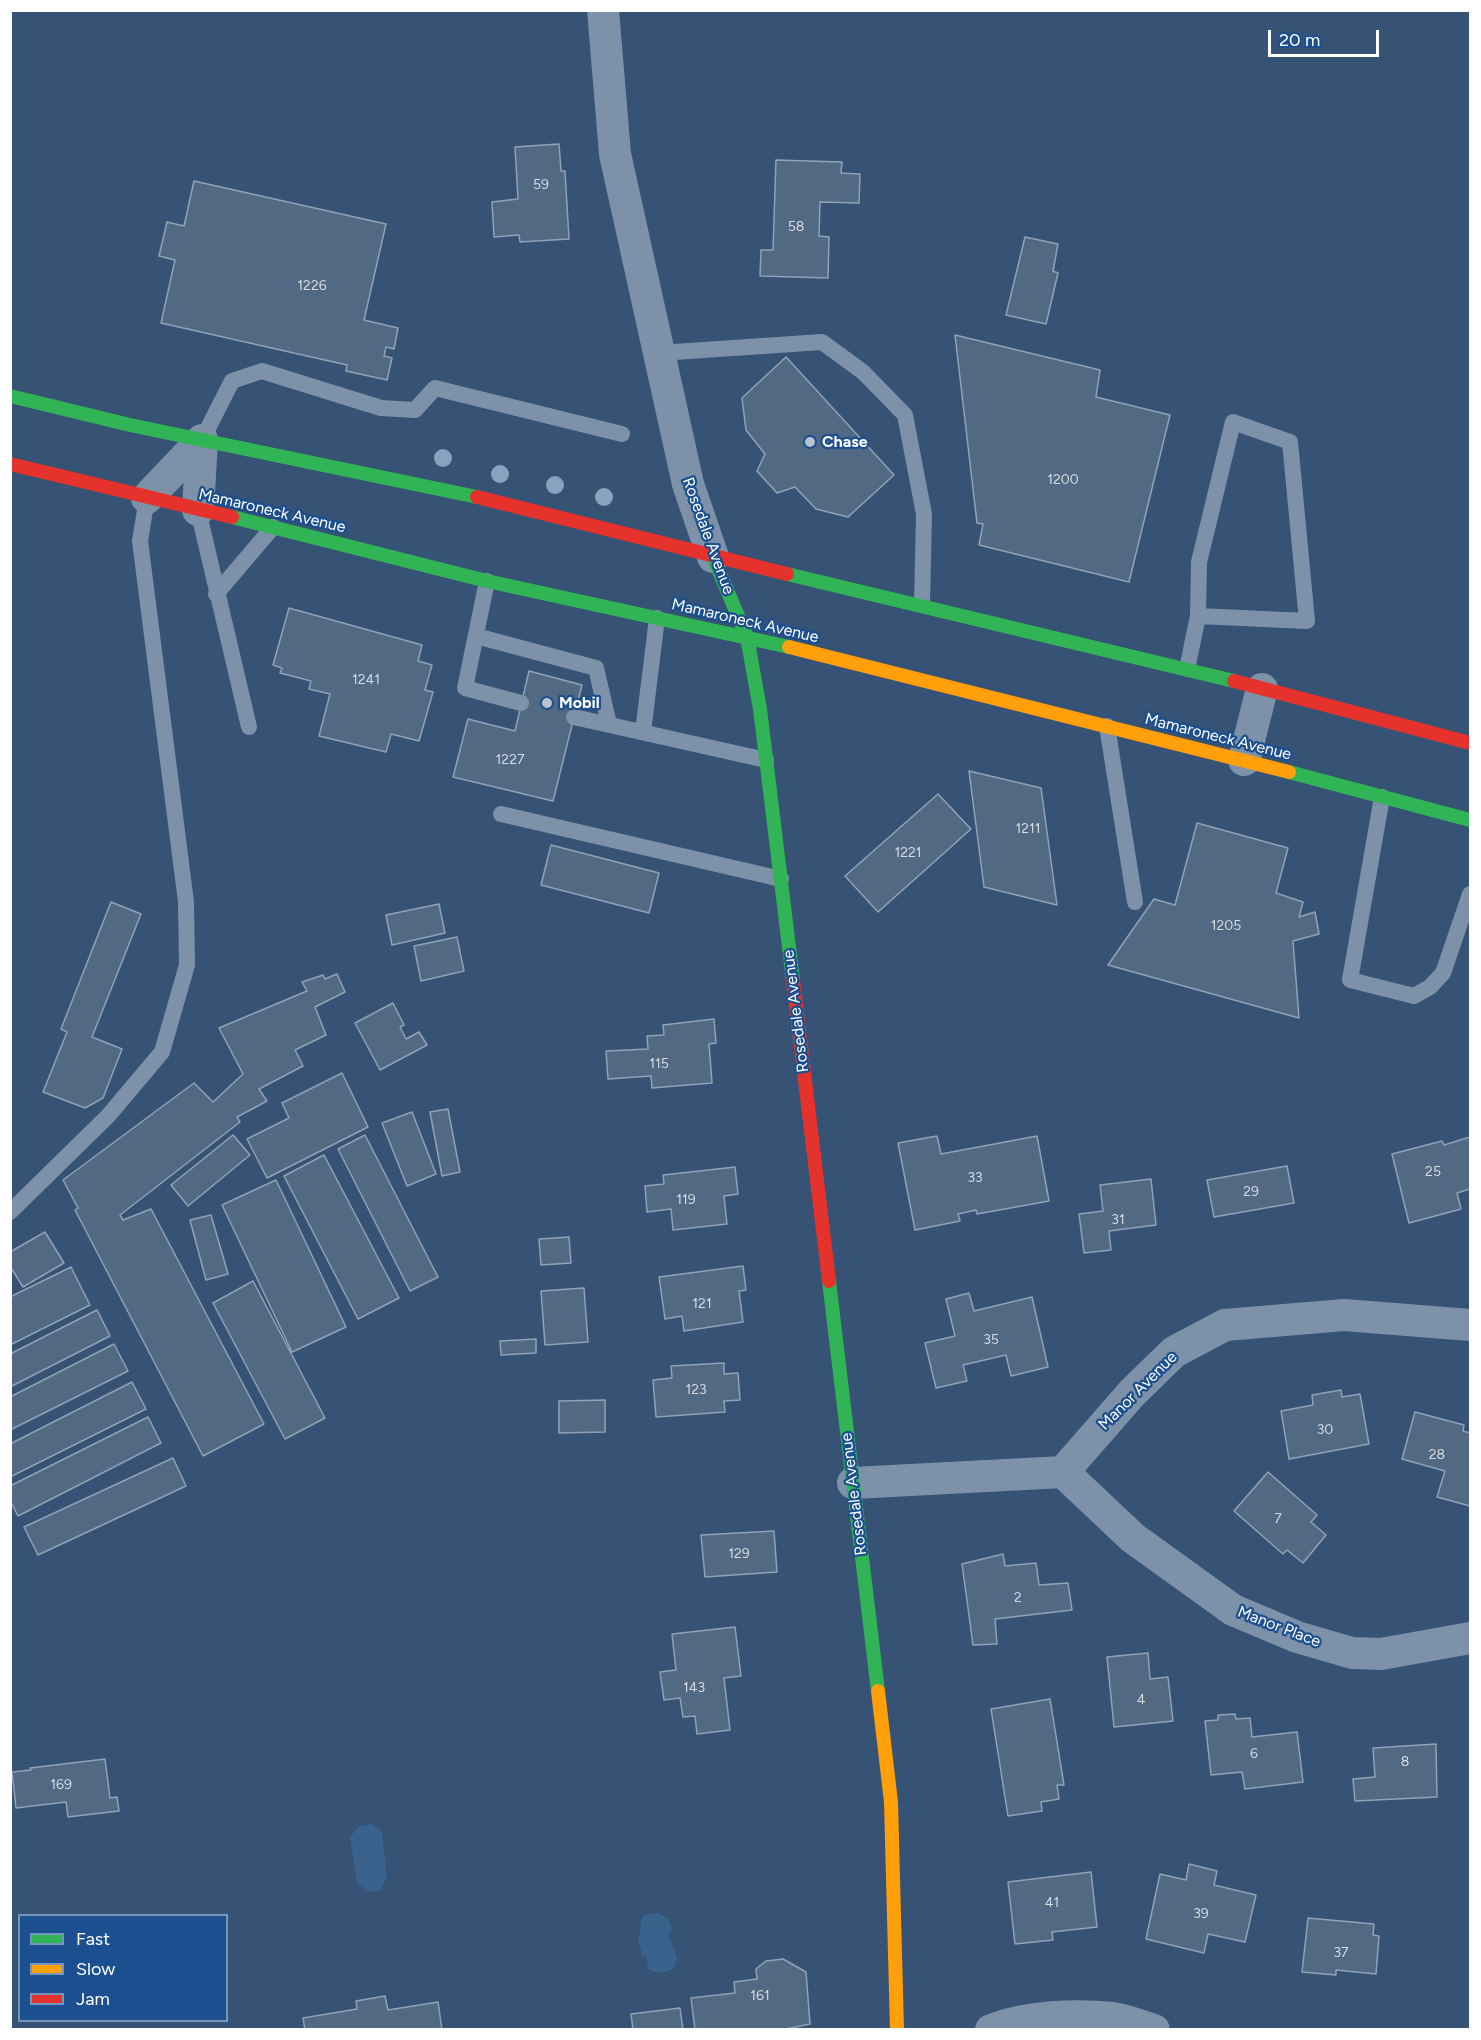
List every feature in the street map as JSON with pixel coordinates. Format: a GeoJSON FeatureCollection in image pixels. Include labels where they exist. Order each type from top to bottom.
{"type":"FeatureCollection","features":[{"type":"Feature","properties":{"kind":"main road"},"geometry":{"type":"LineString","coordinates":[[10,396],[130,425],[514,506],[713,557],[1187,669],[1470,743]]}},
{"type":"Feature","properties":{"kind":"main road","name":"Mamaroneck Avenue"},"geometry":{"type":"LineString","coordinates":[[10,464],[487,581],[747,637],[1244,760],[1470,820]]}},
{"type":"Feature","properties":{"kind":"main road","name":"Rosedale Avenue"},"geometry":{"type":"LineString","coordinates":[[713,557],[747,637],[760,709],[891,1802],[897,2030]]}},
{"type":"Feature","properties":{"kind":"street","name":"Rosedale Avenue"},"geometry":{"type":"LineString","coordinates":[[603,10],[615,154],[688,484],[713,557]]}},
{"type":"Feature","properties":{"kind":"street"},"geometry":{"type":"LineString","coordinates":[[147,498],[202,440]]}},
{"type":"Feature","properties":{"kind":"street"},"geometry":{"type":"LineString","coordinates":[[198,510],[202,440]]}},
{"type":"Feature","properties":{"kind":"street"},"geometry":{"type":"LineString","coordinates":[[1244,760],[1262,689]]}},
{"type":"Feature","properties":{"kind":"street","name":"Manor Avenue"},"geometry":{"type":"LineString","coordinates":[[1063,1472],[1132,1393],[1174,1352],[1225,1325],[1344,1315],[1470,1325]]}},
{"type":"Feature","properties":{"kind":"street"},"geometry":{"type":"LineString","coordinates":[[853,1483],[1063,1472]]}},
{"type":"Feature","properties":{"kind":"street","name":"Manor Place"},"geometry":{"type":"LineString","coordinates":[[1063,1472],[1133,1538],[1233,1610],[1296,1637],[1352,1653],[1381,1654],[1470,1638]]}},
{"type":"Feature","properties":{"kind":"street"},"geometry":{"type":"LineString","coordinates":[[992,2030],[1004,2025],[1062,2016],[1115,2019],[1154,2030]]}},
{"type":"Feature","properties":{"kind":"lane"},"geometry":{"type":"LineString","coordinates":[[659,353],[822,342],[863,372],[905,415],[924,514],[922,605]]}},
{"type":"Feature","properties":{"kind":"lane"},"geometry":{"type":"LineString","coordinates":[[202,440],[232,381],[262,371],[381,408],[415,410],[435,388],[622,434]]}},
{"type":"Feature","properties":{"kind":"lane"},"geometry":{"type":"LineString","coordinates":[[1187,669],[1198,616],[1199,562],[1233,422],[1290,442],[1307,621],[1198,616]]}},
{"type":"Feature","properties":{"kind":"lane"},"geometry":{"type":"LineString","coordinates":[[10,1212],[108,1116],[162,1052],[187,965],[186,902],[140,541],[147,498]]}},
{"type":"Feature","properties":{"kind":"lane"},"geometry":{"type":"LineString","coordinates":[[198,510],[249,727]]}},
{"type":"Feature","properties":{"kind":"lane"},"geometry":{"type":"LineString","coordinates":[[216,594],[273,527]]}},
{"type":"Feature","properties":{"kind":"lane"},"geometry":{"type":"LineString","coordinates":[[487,581],[465,688],[521,703]]}},
{"type":"Feature","properties":{"kind":"lane"},"geometry":{"type":"LineString","coordinates":[[643,732],[657,618]]}},
{"type":"Feature","properties":{"kind":"lane"},"geometry":{"type":"LineString","coordinates":[[476,636],[596,668],[609,724]]}},
{"type":"Feature","properties":{"kind":"lane"},"geometry":{"type":"LineString","coordinates":[[574,717],[766,760]]}},
{"type":"Feature","properties":{"kind":"lane"},"geometry":{"type":"LineString","coordinates":[[1107,726],[1135,902]]}},
{"type":"Feature","properties":{"kind":"lane"},"geometry":{"type":"LineString","coordinates":[[1382,797],[1350,980],[1414,996],[1430,987],[1443,973],[1470,894]]}},
{"type":"Feature","properties":{"kind":"lane"},"geometry":{"type":"LineString","coordinates":[[501,813],[781,879]]}},
{"type":"Feature","properties":{"kind":"water"},"geometry":{"type":"Polygon","coordinates":[[[372,1824],[382,1832],[387,1877],[381,1890],[368,1892],[357,1883],[350,1837],[359,1826],[372,1824]]]}},
{"type":"Feature","properties":{"kind":"water"},"geometry":{"type":"Polygon","coordinates":[[[659,1913],[669,1920],[672,1931],[669,1935],[677,1958],[674,1968],[661,1973],[648,1969],[646,1956],[642,1955],[638,1939],[644,1915],[659,1913]]]}},
{"type":"Feature","properties":{"kind":"building"},"geometry":{"type":"Polygon","coordinates":[[[559,144],[561,171],[565,171],[569,239],[520,242],[519,235],[494,237],[492,202],[518,199],[515,147],[559,144]]]}},
{"type":"Feature","properties":{"kind":"building"},"geometry":{"type":"Polygon","coordinates":[[[776,160],[842,162],[841,173],[860,174],[859,203],[820,202],[819,236],[829,237],[828,278],[760,276],[761,250],[773,250],[776,160]]]}},
{"type":"Feature","properties":{"kind":"building"},"geometry":{"type":"Polygon","coordinates":[[[194,181],[386,224],[364,320],[398,328],[394,349],[386,347],[384,356],[392,358],[387,380],[346,371],[347,365],[161,323],[175,260],[159,256],[167,222],[184,226],[194,181]]]}},
{"type":"Feature","properties":{"kind":"building"},"geometry":{"type":"Polygon","coordinates":[[[1025,237],[1058,244],[1053,271],[1058,273],[1046,324],[1006,315],[1025,237]]]}},
{"type":"Feature","properties":{"kind":"building"},"geometry":{"type":"Polygon","coordinates":[[[955,335],[1100,370],[1096,397],[1170,415],[1129,582],[979,545],[983,524],[977,523],[955,335]]]}},
{"type":"Feature","properties":{"kind":"building","name":"Chase"},"geometry":{"type":"Polygon","coordinates":[[[786,357],[894,475],[848,517],[816,509],[795,487],[777,493],[757,471],[765,454],[746,430],[742,398],[786,357]]]}},
{"type":"Feature","properties":{"kind":"building"},"geometry":{"type":"Polygon","coordinates":[[[289,608],[422,645],[418,661],[432,665],[425,690],[433,692],[419,741],[391,734],[386,752],[319,736],[330,694],[309,689],[311,681],[280,673],[282,668],[273,665],[289,608]]]}},
{"type":"Feature","properties":{"kind":"building"},"geometry":{"type":"Polygon","coordinates":[[[529,671],[582,685],[553,801],[453,777],[468,719],[515,731],[529,671]]]}},
{"type":"Feature","properties":{"kind":"building"},"geometry":{"type":"Polygon","coordinates":[[[969,771],[1041,788],[1057,905],[984,887],[969,771]]]}},
{"type":"Feature","properties":{"kind":"building"},"geometry":{"type":"Polygon","coordinates":[[[938,794],[971,829],[878,912],[845,876],[938,794]]]}},
{"type":"Feature","properties":{"kind":"building"},"geometry":{"type":"Polygon","coordinates":[[[1197,823],[1288,848],[1276,893],[1303,902],[1299,917],[1315,912],[1319,934],[1293,941],[1299,1018],[1108,965],[1154,899],[1175,905],[1197,823]]]}},
{"type":"Feature","properties":{"kind":"building"},"geometry":{"type":"Polygon","coordinates":[[[551,845],[659,873],[649,913],[541,885],[551,845]]]}},
{"type":"Feature","properties":{"kind":"building"},"geometry":{"type":"Polygon","coordinates":[[[111,902],[141,914],[92,1037],[122,1049],[103,1098],[85,1108],[43,1092],[67,1032],[61,1029],[111,902]]]}},
{"type":"Feature","properties":{"kind":"building"},"geometry":{"type":"Polygon","coordinates":[[[439,904],[445,933],[392,945],[386,915],[439,904]]]}},
{"type":"Feature","properties":{"kind":"building"},"geometry":{"type":"Polygon","coordinates":[[[457,937],[464,971],[421,981],[414,946],[457,937]]]}},
{"type":"Feature","properties":{"kind":"building"},"geometry":{"type":"Polygon","coordinates":[[[337,974],[345,992],[315,1007],[326,1035],[295,1050],[303,1066],[259,1089],[267,1101],[237,1117],[240,1122],[120,1215],[123,1220],[151,1209],[264,1424],[203,1456],[75,1210],[78,1208],[63,1180],[194,1083],[213,1102],[243,1074],[219,1028],[307,991],[302,982],[323,975],[325,979],[337,974]]]}},
{"type":"Feature","properties":{"kind":"building"},"geometry":{"type":"Polygon","coordinates":[[[393,1003],[404,1025],[400,1027],[406,1039],[419,1032],[427,1045],[380,1070],[355,1023],[393,1003]]]}},
{"type":"Feature","properties":{"kind":"building"},"geometry":{"type":"Polygon","coordinates":[[[714,1019],[716,1043],[709,1044],[712,1083],[652,1088],[651,1076],[608,1079],[606,1051],[648,1049],[647,1036],[664,1035],[663,1025],[714,1019]]]}},
{"type":"Feature","properties":{"kind":"building"},"geometry":{"type":"Polygon","coordinates":[[[342,1073],[368,1127],[267,1178],[247,1139],[289,1118],[282,1103],[342,1073]]]}},
{"type":"Feature","properties":{"kind":"building"},"geometry":{"type":"Polygon","coordinates":[[[448,1109],[460,1172],[442,1176],[430,1112],[448,1109]]]}},
{"type":"Feature","properties":{"kind":"building"},"geometry":{"type":"Polygon","coordinates":[[[412,1112],[436,1174],[407,1186],[382,1123],[412,1112]]]}},
{"type":"Feature","properties":{"kind":"building"},"geometry":{"type":"Polygon","coordinates":[[[233,1135],[250,1155],[188,1206],[171,1185],[233,1135]]]}},
{"type":"Feature","properties":{"kind":"building"},"geometry":{"type":"Polygon","coordinates":[[[365,1135],[438,1277],[410,1291],[338,1149],[365,1135]]]}},
{"type":"Feature","properties":{"kind":"building"},"geometry":{"type":"Polygon","coordinates":[[[937,1136],[941,1154],[1037,1136],[1049,1201],[977,1214],[976,1210],[958,1214],[960,1221],[915,1230],[898,1143],[937,1136]]]}},
{"type":"Feature","properties":{"kind":"building"},"geometry":{"type":"Polygon","coordinates":[[[1470,1137],[1470,1189],[1457,1193],[1461,1209],[1409,1223],[1392,1154],[1442,1141],[1444,1145],[1470,1137]]]}},
{"type":"Feature","properties":{"kind":"building"},"geometry":{"type":"Polygon","coordinates":[[[324,1155],[399,1298],[358,1319],[284,1176],[324,1155]]]}},
{"type":"Feature","properties":{"kind":"building"},"geometry":{"type":"Polygon","coordinates":[[[1287,1166],[1294,1203],[1214,1217],[1207,1180],[1287,1166]]]}},
{"type":"Feature","properties":{"kind":"building"},"geometry":{"type":"Polygon","coordinates":[[[735,1167],[738,1194],[724,1196],[727,1224],[673,1230],[671,1209],[647,1212],[645,1186],[664,1184],[663,1175],[735,1167]]]}},
{"type":"Feature","properties":{"kind":"building"},"geometry":{"type":"Polygon","coordinates":[[[1151,1179],[1156,1225],[1109,1231],[1111,1250],[1084,1253],[1079,1214],[1103,1211],[1100,1185],[1151,1179]]]}},
{"type":"Feature","properties":{"kind":"building"},"geometry":{"type":"Polygon","coordinates":[[[276,1180],[346,1327],[292,1352],[222,1205],[276,1180]]]}},
{"type":"Feature","properties":{"kind":"building"},"geometry":{"type":"Polygon","coordinates":[[[211,1215],[228,1274],[206,1280],[190,1220],[211,1215]]]}},
{"type":"Feature","properties":{"kind":"building"},"geometry":{"type":"Polygon","coordinates":[[[45,1232],[64,1263],[23,1287],[10,1266],[10,1252],[45,1232]]]}},
{"type":"Feature","properties":{"kind":"building"},"geometry":{"type":"Polygon","coordinates":[[[569,1237],[571,1263],[541,1265],[539,1239],[569,1237]]]}},
{"type":"Feature","properties":{"kind":"building"},"geometry":{"type":"Polygon","coordinates":[[[743,1266],[746,1290],[739,1291],[743,1322],[684,1331],[682,1316],[665,1319],[659,1277],[743,1266]]]}},
{"type":"Feature","properties":{"kind":"building"},"geometry":{"type":"Polygon","coordinates":[[[71,1267],[90,1305],[10,1345],[10,1297],[71,1267]]]}},
{"type":"Feature","properties":{"kind":"building"},"geometry":{"type":"Polygon","coordinates":[[[253,1281],[325,1418],[285,1439],[213,1303],[253,1281]]]}},
{"type":"Feature","properties":{"kind":"building"},"geometry":{"type":"Polygon","coordinates":[[[584,1288],[588,1342],[545,1345],[541,1291],[584,1288]]]}},
{"type":"Feature","properties":{"kind":"building"},"geometry":{"type":"Polygon","coordinates":[[[969,1293],[974,1311],[1032,1297],[1048,1367],[1011,1376],[1006,1355],[963,1365],[967,1381],[936,1388],[925,1343],[955,1336],[946,1299],[969,1293]]]}},
{"type":"Feature","properties":{"kind":"building"},"geometry":{"type":"Polygon","coordinates":[[[97,1310],[110,1336],[10,1387],[10,1354],[97,1310]]]}},
{"type":"Feature","properties":{"kind":"building"},"geometry":{"type":"Polygon","coordinates":[[[536,1339],[536,1353],[501,1355],[500,1341],[536,1339]]]}},
{"type":"Feature","properties":{"kind":"building"},"geometry":{"type":"Polygon","coordinates":[[[114,1344],[128,1371],[10,1430],[10,1397],[114,1344]]]}},
{"type":"Feature","properties":{"kind":"building"},"geometry":{"type":"Polygon","coordinates":[[[724,1363],[724,1374],[738,1373],[740,1400],[724,1401],[725,1412],[656,1417],[653,1380],[672,1378],[671,1366],[724,1363]]]}},
{"type":"Feature","properties":{"kind":"building"},"geometry":{"type":"Polygon","coordinates":[[[132,1382],[146,1409],[10,1477],[10,1444],[132,1382]]]}},
{"type":"Feature","properties":{"kind":"building"},"geometry":{"type":"Polygon","coordinates":[[[1341,1390],[1342,1397],[1360,1394],[1369,1444],[1289,1459],[1281,1411],[1313,1405],[1312,1395],[1341,1390]]]}},
{"type":"Feature","properties":{"kind":"building"},"geometry":{"type":"Polygon","coordinates":[[[605,1400],[605,1432],[559,1433],[559,1401],[605,1400]]]}},
{"type":"Feature","properties":{"kind":"building"},"geometry":{"type":"Polygon","coordinates":[[[1415,1412],[1464,1425],[1463,1431],[1470,1433],[1470,1506],[1437,1497],[1445,1471],[1402,1459],[1415,1412]]]}},
{"type":"Feature","properties":{"kind":"building"},"geometry":{"type":"Polygon","coordinates":[[[148,1417],[161,1443],[18,1516],[10,1500],[10,1486],[148,1417]]]}},
{"type":"Feature","properties":{"kind":"building"},"geometry":{"type":"Polygon","coordinates":[[[173,1458],[186,1486],[38,1555],[24,1527],[173,1458]]]}},
{"type":"Feature","properties":{"kind":"building"},"geometry":{"type":"Polygon","coordinates":[[[1268,1472],[1317,1515],[1311,1522],[1326,1535],[1303,1563],[1287,1550],[1283,1554],[1234,1511],[1268,1472]]]}},
{"type":"Feature","properties":{"kind":"building"},"geometry":{"type":"Polygon","coordinates":[[[774,1531],[777,1572],[705,1577],[701,1535],[774,1531]]]}},
{"type":"Feature","properties":{"kind":"building"},"geometry":{"type":"Polygon","coordinates":[[[1003,1554],[1005,1566],[1036,1563],[1039,1585],[1068,1583],[1072,1610],[995,1619],[997,1644],[973,1645],[962,1564],[1003,1554]]]}},
{"type":"Feature","properties":{"kind":"building"},"geometry":{"type":"Polygon","coordinates":[[[735,1627],[741,1676],[724,1678],[730,1730],[697,1734],[695,1716],[683,1717],[680,1698],[664,1700],[660,1672],[676,1670],[672,1634],[735,1627]]]}},
{"type":"Feature","properties":{"kind":"building"},"geometry":{"type":"Polygon","coordinates":[[[1148,1653],[1150,1679],[1168,1677],[1173,1721],[1114,1727],[1107,1657],[1148,1653]]]}},
{"type":"Feature","properties":{"kind":"building"},"geometry":{"type":"Polygon","coordinates":[[[1050,1699],[1064,1785],[1057,1785],[1059,1799],[1041,1802],[1042,1811],[1008,1816],[991,1709],[1050,1699]]]}},
{"type":"Feature","properties":{"kind":"building"},"geometry":{"type":"Polygon","coordinates":[[[1235,1714],[1236,1719],[1250,1718],[1252,1737],[1297,1732],[1303,1782],[1245,1789],[1242,1772],[1211,1775],[1205,1721],[1218,1720],[1218,1715],[1235,1714]]]}},
{"type":"Feature","properties":{"kind":"building"},"geometry":{"type":"Polygon","coordinates":[[[1436,1744],[1437,1797],[1355,1801],[1353,1779],[1375,1777],[1373,1748],[1436,1744]]]}},
{"type":"Feature","properties":{"kind":"building"},"geometry":{"type":"Polygon","coordinates":[[[105,1759],[110,1798],[117,1797],[119,1811],[68,1817],[66,1802],[16,1808],[12,1772],[105,1759]]]}},
{"type":"Feature","properties":{"kind":"building"},"geometry":{"type":"Polygon","coordinates":[[[1189,1864],[1217,1871],[1214,1885],[1256,1895],[1245,1942],[1208,1934],[1204,1953],[1146,1939],[1160,1874],[1186,1880],[1189,1864]]]}},
{"type":"Feature","properties":{"kind":"building"},"geometry":{"type":"Polygon","coordinates":[[[1091,1872],[1097,1927],[1052,1932],[1053,1940],[1015,1944],[1008,1882],[1091,1872]]]}},
{"type":"Feature","properties":{"kind":"building"},"geometry":{"type":"Polygon","coordinates":[[[1308,1918],[1374,1924],[1373,1935],[1379,1936],[1376,1974],[1336,1970],[1336,1975],[1302,1972],[1308,1918]]]}},
{"type":"Feature","properties":{"kind":"building"},"geometry":{"type":"Polygon","coordinates":[[[783,1959],[806,1972],[810,2024],[781,2030],[695,2030],[691,1998],[735,1993],[734,1982],[757,1979],[756,1969],[766,1961],[783,1959]]]}},
{"type":"Feature","properties":{"kind":"building"},"geometry":{"type":"Polygon","coordinates":[[[385,1996],[388,2010],[438,2002],[442,2030],[305,2030],[303,2018],[357,2009],[356,2001],[385,1996]]]}},
{"type":"Feature","properties":{"kind":"building"},"geometry":{"type":"Polygon","coordinates":[[[680,2008],[683,2030],[633,2030],[631,2014],[680,2008]]]}},
{"type":"Feature","properties":{"kind":"traffic: fast"},"geometry":{"type":"LineString","coordinates":[[10,396],[130,425],[477,497]]}},
{"type":"Feature","properties":{"kind":"traffic: fast"},"geometry":{"type":"LineString","coordinates":[[232,517],[487,581],[789,647]]}},
{"type":"Feature","properties":{"kind":"traffic: fast"},"geometry":{"type":"LineString","coordinates":[[713,557],[747,637],[760,709],[793,980]]}},
{"type":"Feature","properties":{"kind":"traffic: fast"},"geometry":{"type":"LineString","coordinates":[[787,574],[1234,681]]}},
{"type":"Feature","properties":{"kind":"traffic: fast"},"geometry":{"type":"LineString","coordinates":[[1289,772],[1470,820]]}},
{"type":"Feature","properties":{"kind":"traffic: fast"},"geometry":{"type":"LineString","coordinates":[[829,1281],[878,1691]]}},
{"type":"Feature","properties":{"kind":"traffic: slow"},"geometry":{"type":"LineString","coordinates":[[789,647],[1289,772]]}},
{"type":"Feature","properties":{"kind":"traffic: slow"},"geometry":{"type":"LineString","coordinates":[[878,1691],[891,1802],[897,2030]]}},
{"type":"Feature","properties":{"kind":"traffic: jam"},"geometry":{"type":"LineString","coordinates":[[10,464],[232,517]]}},
{"type":"Feature","properties":{"kind":"traffic: jam"},"geometry":{"type":"LineString","coordinates":[[477,497],[787,574]]}},
{"type":"Feature","properties":{"kind":"traffic: jam"},"geometry":{"type":"LineString","coordinates":[[1234,681],[1470,743]]}},
{"type":"Feature","properties":{"kind":"traffic: jam"},"geometry":{"type":"LineString","coordinates":[[793,980],[829,1281]]}},
{"type":"Feature","properties":{"kind":"place","name":"Chase"},"geometry":{"type":"Point","coordinates":[810,442]}},
{"type":"Feature","properties":{"kind":"place","name":"Mobil"},"geometry":{"type":"Point","coordinates":[547,703]}}]}
